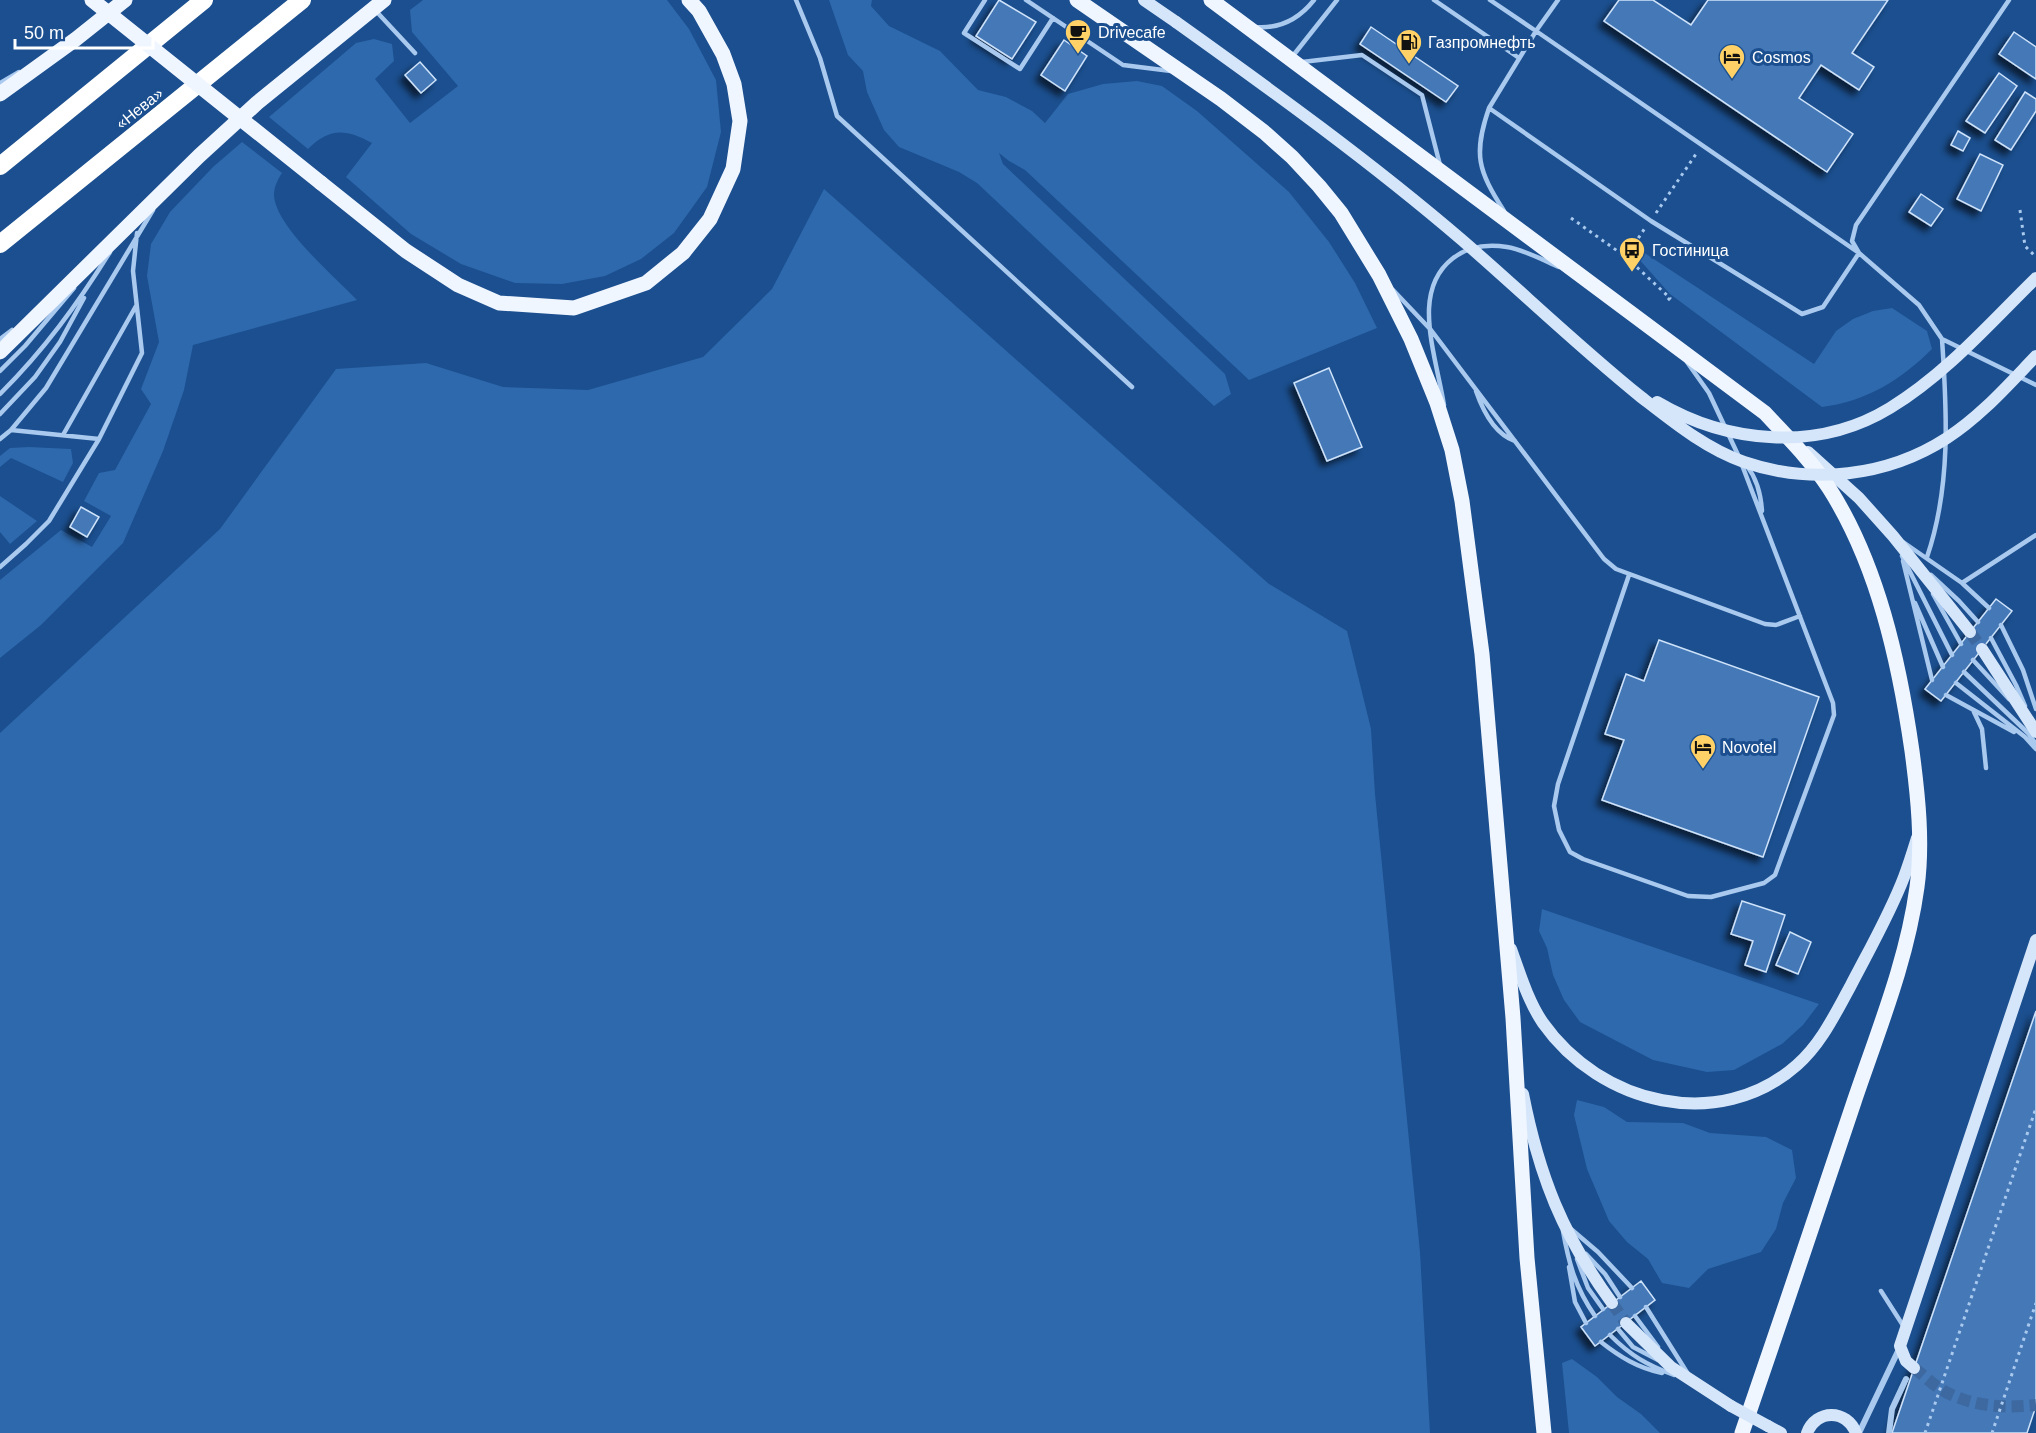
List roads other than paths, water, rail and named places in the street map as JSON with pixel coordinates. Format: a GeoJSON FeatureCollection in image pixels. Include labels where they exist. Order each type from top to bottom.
{"type":"FeatureCollection","features":[{"type":"Feature","properties":{"kind":"highway"},"geometry":{"type":"LineString","coordinates":[[0,166],[204,0]]}},
{"type":"Feature","properties":{"kind":"highway","name":"«Нева»"},"geometry":{"type":"LineString","coordinates":[[0,244],[302,0]]}},
{"type":"Feature","properties":{"kind":"main road"},"geometry":{"type":"LineString","coordinates":[[92,0],[406,251],[458,285],[499,303],[545,308],[574,308],[646,283],[683,253],[710,219],[733,169],[740,121],[734,84],[723,54],[699,11],[689,0]]}},
{"type":"Feature","properties":{"kind":"main road"},"geometry":{"type":"LineString","coordinates":[[1,85],[76,39],[125,0]]}},
{"type":"Feature","properties":{"kind":"main road"},"geometry":{"type":"LineString","coordinates":[[1077,0],[1238,112],[1292,157],[1319,186],[1341,213],[1379,275],[1411,339],[1437,403],[1452,450],[1462,501],[1482,654],[1506,936],[1527,1258],[1544,1433]]}},
{"type":"Feature","properties":{"kind":"main road"},"geometry":{"type":"LineString","coordinates":[[1211,0],[1765,413],[1802,453],[1828,486],[1868,566],[1890,643],[1906,718],[1917,790],[1919,831],[1917,886],[1896,981],[1742,1433]]}},
{"type":"Feature","properties":{"kind":"main road"},"geometry":{"type":"LineString","coordinates":[[0,352],[130,233],[199,156],[257,103],[379,4]]}},
{"type":"Feature","properties":{"kind":"street"},"geometry":{"type":"LineString","coordinates":[[1144,0],[1311,120],[1406,195],[1461,240],[1617,378],[1677,424],[1742,461],[1769,469],[1829,476],[1858,473],[1886,466],[1919,454],[1947,438],[1976,416],[2036,356]]}},
{"type":"Feature","properties":{"kind":"street"},"geometry":{"type":"LineString","coordinates":[[1224,0],[1246,26]]}},
{"type":"Feature","properties":{"kind":"street"},"geometry":{"type":"LineString","coordinates":[[1617,378],[1668,408],[1709,426],[1744,435],[1779,438],[1838,430],[1864,421],[1915,391],[1941,370],[2036,278]]}},
{"type":"Feature","properties":{"kind":"street"},"geometry":{"type":"LineString","coordinates":[[1765,413],[1859,498],[1893,536],[1921,560],[1970,632]]}},
{"type":"Feature","properties":{"kind":"street"},"geometry":{"type":"LineString","coordinates":[[1982,649],[2032,732]]}},
{"type":"Feature","properties":{"kind":"street"},"geometry":{"type":"LineString","coordinates":[[1506,936],[1531,1004],[1564,1048],[1589,1069],[1631,1092],[1673,1104],[1718,1103],[1739,1098],[1779,1079],[1813,1049],[1826,1031],[1904,878],[1919,831]]}},
{"type":"Feature","properties":{"kind":"street"},"geometry":{"type":"LineString","coordinates":[[1807,1433],[1812,1423],[1819,1418],[1836,1415],[1844,1417],[1858,1433],[1900,1346],[2036,940]]}},
{"type":"Feature","properties":{"kind":"street"},"geometry":{"type":"LineString","coordinates":[[1514,1052],[1532,1136],[1570,1248],[1612,1303]]}},
{"type":"Feature","properties":{"kind":"street"},"geometry":{"type":"LineString","coordinates":[[1626,1322],[1673,1371],[1691,1379],[1731,1406],[1781,1433]]}},
{"type":"Feature","properties":{"kind":"street"},"geometry":{"type":"LineString","coordinates":[[1900,1346],[1906,1361],[1914,1368]]}},
{"type":"Feature","properties":{"kind":"street"},"geometry":{"type":"LineString","coordinates":[[1889,1433],[1892,1409],[1906,1379]]}},
{"type":"Feature","properties":{"kind":"lane"},"geometry":{"type":"LineString","coordinates":[[796,0],[820,58],[837,116],[1132,387]]}},
{"type":"Feature","properties":{"kind":"lane"},"geometry":{"type":"LineString","coordinates":[[985,0],[964,33],[1020,69],[1053,18]]}},
{"type":"Feature","properties":{"kind":"lane"},"geometry":{"type":"LineString","coordinates":[[1026,0],[1123,65],[1183,73]]}},
{"type":"Feature","properties":{"kind":"lane"},"geometry":{"type":"LineString","coordinates":[[1246,26],[1268,28],[1285,23],[1304,13],[1314,0]]}},
{"type":"Feature","properties":{"kind":"lane"},"geometry":{"type":"LineString","coordinates":[[1292,61],[1337,0]]}},
{"type":"Feature","properties":{"kind":"lane"},"geometry":{"type":"LineString","coordinates":[[1434,0],[1519,58]]}},
{"type":"Feature","properties":{"kind":"lane"},"geometry":{"type":"LineString","coordinates":[[1490,0],[1859,253],[1919,305],[1942,339],[2036,385]]}},
{"type":"Feature","properties":{"kind":"lane"},"geometry":{"type":"LineString","coordinates":[[1498,5],[1501,0]]}},
{"type":"Feature","properties":{"kind":"lane"},"geometry":{"type":"LineString","coordinates":[[1512,223],[1485,181],[1480,157],[1480,133],[1489,108],[1558,0]]}},
{"type":"Feature","properties":{"kind":"lane"},"geometry":{"type":"LineString","coordinates":[[1859,253],[1852,241],[1856,225],[2009,0]]}},
{"type":"Feature","properties":{"kind":"lane"},"geometry":{"type":"LineString","coordinates":[[379,4],[414,53]]}},
{"type":"Feature","properties":{"kind":"lane"},"geometry":{"type":"LineString","coordinates":[[1292,61],[1362,55],[1422,95],[1442,173]]}},
{"type":"Feature","properties":{"kind":"lane"},"geometry":{"type":"LineString","coordinates":[[1489,108],[1651,220],[1802,314],[1823,307],[1859,253]]}},
{"type":"Feature","properties":{"kind":"lane"},"geometry":{"type":"LineString","coordinates":[[0,567],[48,521],[99,439],[142,353],[130,233]]}},
{"type":"Feature","properties":{"kind":"lane"},"geometry":{"type":"LineString","coordinates":[[0,439],[11,430],[46,388],[130,233]]}},
{"type":"Feature","properties":{"kind":"lane"},"geometry":{"type":"LineString","coordinates":[[1452,450],[1429,309],[1431,292],[1437,278],[1456,255],[1470,249],[1489,246],[1509,247],[1583,278]]}},
{"type":"Feature","properties":{"kind":"lane"},"geometry":{"type":"LineString","coordinates":[[0,371],[106,255]]}},
{"type":"Feature","properties":{"kind":"lane"},"geometry":{"type":"LineString","coordinates":[[0,394],[34,360],[81,300],[106,255]]}},
{"type":"Feature","properties":{"kind":"lane"},"geometry":{"type":"LineString","coordinates":[[0,414],[35,377],[60,342],[106,255]]}},
{"type":"Feature","properties":{"kind":"lane"},"geometry":{"type":"LineString","coordinates":[[1379,275],[1431,330],[1604,559],[1616,569],[1765,624],[1776,625],[1800,616]]}},
{"type":"Feature","properties":{"kind":"lane"},"geometry":{"type":"LineString","coordinates":[[0,339],[52,302]]}},
{"type":"Feature","properties":{"kind":"lane"},"geometry":{"type":"LineString","coordinates":[[63,435],[136,306]]}},
{"type":"Feature","properties":{"kind":"lane"},"geometry":{"type":"LineString","coordinates":[[1921,560],[1935,532],[1946,453],[1947,408],[1942,339]]}},
{"type":"Feature","properties":{"kind":"lane"},"geometry":{"type":"LineString","coordinates":[[1629,575],[1558,784],[1554,806],[1558,830],[1570,852],[1583,859],[1688,896],[1711,897],[1764,884],[1775,875],[1834,715],[1833,703],[1738,455],[1709,393],[1672,345]]}},
{"type":"Feature","properties":{"kind":"lane"},"geometry":{"type":"LineString","coordinates":[[11,430],[99,439]]}},
{"type":"Feature","properties":{"kind":"lane"},"geometry":{"type":"LineString","coordinates":[[1962,583],[2036,535]]}},
{"type":"Feature","properties":{"kind":"lane"},"geometry":{"type":"LineString","coordinates":[[1893,536],[1952,655]]}},
{"type":"Feature","properties":{"kind":"lane"},"geometry":{"type":"LineString","coordinates":[[1900,551],[1932,680]]}},
{"type":"Feature","properties":{"kind":"lane"},"geometry":{"type":"LineString","coordinates":[[1921,560],[1962,583],[1989,608]]}},
{"type":"Feature","properties":{"kind":"lane"},"geometry":{"type":"LineString","coordinates":[[1921,560],[1978,622]]}},
{"type":"Feature","properties":{"kind":"lane"},"geometry":{"type":"LineString","coordinates":[[1921,560],[1961,644]]}},
{"type":"Feature","properties":{"kind":"lane"},"geometry":{"type":"LineString","coordinates":[[1910,591],[1943,667]]}},
{"type":"Feature","properties":{"kind":"lane"},"geometry":{"type":"LineString","coordinates":[[2001,625],[2023,670],[2036,709]]}},
{"type":"Feature","properties":{"kind":"lane"},"geometry":{"type":"LineString","coordinates":[[1991,638],[2016,685],[2036,749]]}},
{"type":"Feature","properties":{"kind":"lane"},"geometry":{"type":"LineString","coordinates":[[1973,660],[2032,732]]}},
{"type":"Feature","properties":{"kind":"lane"},"geometry":{"type":"LineString","coordinates":[[1964,672],[2028,733],[2036,744]]}},
{"type":"Feature","properties":{"kind":"lane"},"geometry":{"type":"LineString","coordinates":[[1956,683],[2032,732]]}},
{"type":"Feature","properties":{"kind":"lane"},"geometry":{"type":"LineString","coordinates":[[1946,695],[1973,711],[2032,732]]}},
{"type":"Feature","properties":{"kind":"lane"},"geometry":{"type":"LineString","coordinates":[[1973,711],[1982,729],[1986,768]]}},
{"type":"Feature","properties":{"kind":"lane"},"geometry":{"type":"LineString","coordinates":[[1560,1219],[1598,1252],[1632,1288]]}},
{"type":"Feature","properties":{"kind":"lane"},"geometry":{"type":"LineString","coordinates":[[1570,1248],[1581,1296],[1595,1316]]}},
{"type":"Feature","properties":{"kind":"lane"},"geometry":{"type":"LineString","coordinates":[[1570,1248],[1575,1302],[1586,1323]]}},
{"type":"Feature","properties":{"kind":"lane"},"geometry":{"type":"LineString","coordinates":[[1881,1291],[1905,1329]]}},
{"type":"Feature","properties":{"kind":"lane"},"geometry":{"type":"LineString","coordinates":[[1646,1307],[1691,1379]]}},
{"type":"Feature","properties":{"kind":"lane"},"geometry":{"type":"LineString","coordinates":[[1610,1335],[1627,1352],[1656,1368],[1673,1371]]}},
{"type":"Feature","properties":{"kind":"lane"},"geometry":{"type":"LineString","coordinates":[[1601,1342],[1620,1357],[1642,1368],[1673,1371]]}},
{"type":"Feature","properties":{"kind":"tunnel"},"geometry":{"type":"LineString","coordinates":[[1970,632],[1982,649]]}},
{"type":"Feature","properties":{"kind":"tunnel"},"geometry":{"type":"LineString","coordinates":[[1612,1303],[1626,1323]]}},
{"type":"Feature","properties":{"kind":"tunnel"},"geometry":{"type":"LineString","coordinates":[[1914,1368],[1942,1390],[1962,1399],[1993,1406],[2036,1405]]}},
{"type":"Feature","properties":{"kind":"place","name":"Drivecafe"},"geometry":{"type":"Point","coordinates":[1078,55]}},
{"type":"Feature","properties":{"kind":"place","name":"Газпромнефть"},"geometry":{"type":"Point","coordinates":[1409,65]}},
{"type":"Feature","properties":{"kind":"place","name":"Cosmos"},"geometry":{"type":"Point","coordinates":[1732,80]}},
{"type":"Feature","properties":{"kind":"place","name":"Гостиница"},"geometry":{"type":"Point","coordinates":[1632,273]}},
{"type":"Feature","properties":{"kind":"place","name":"Novotel"},"geometry":{"type":"Point","coordinates":[1703,770]}}]}
